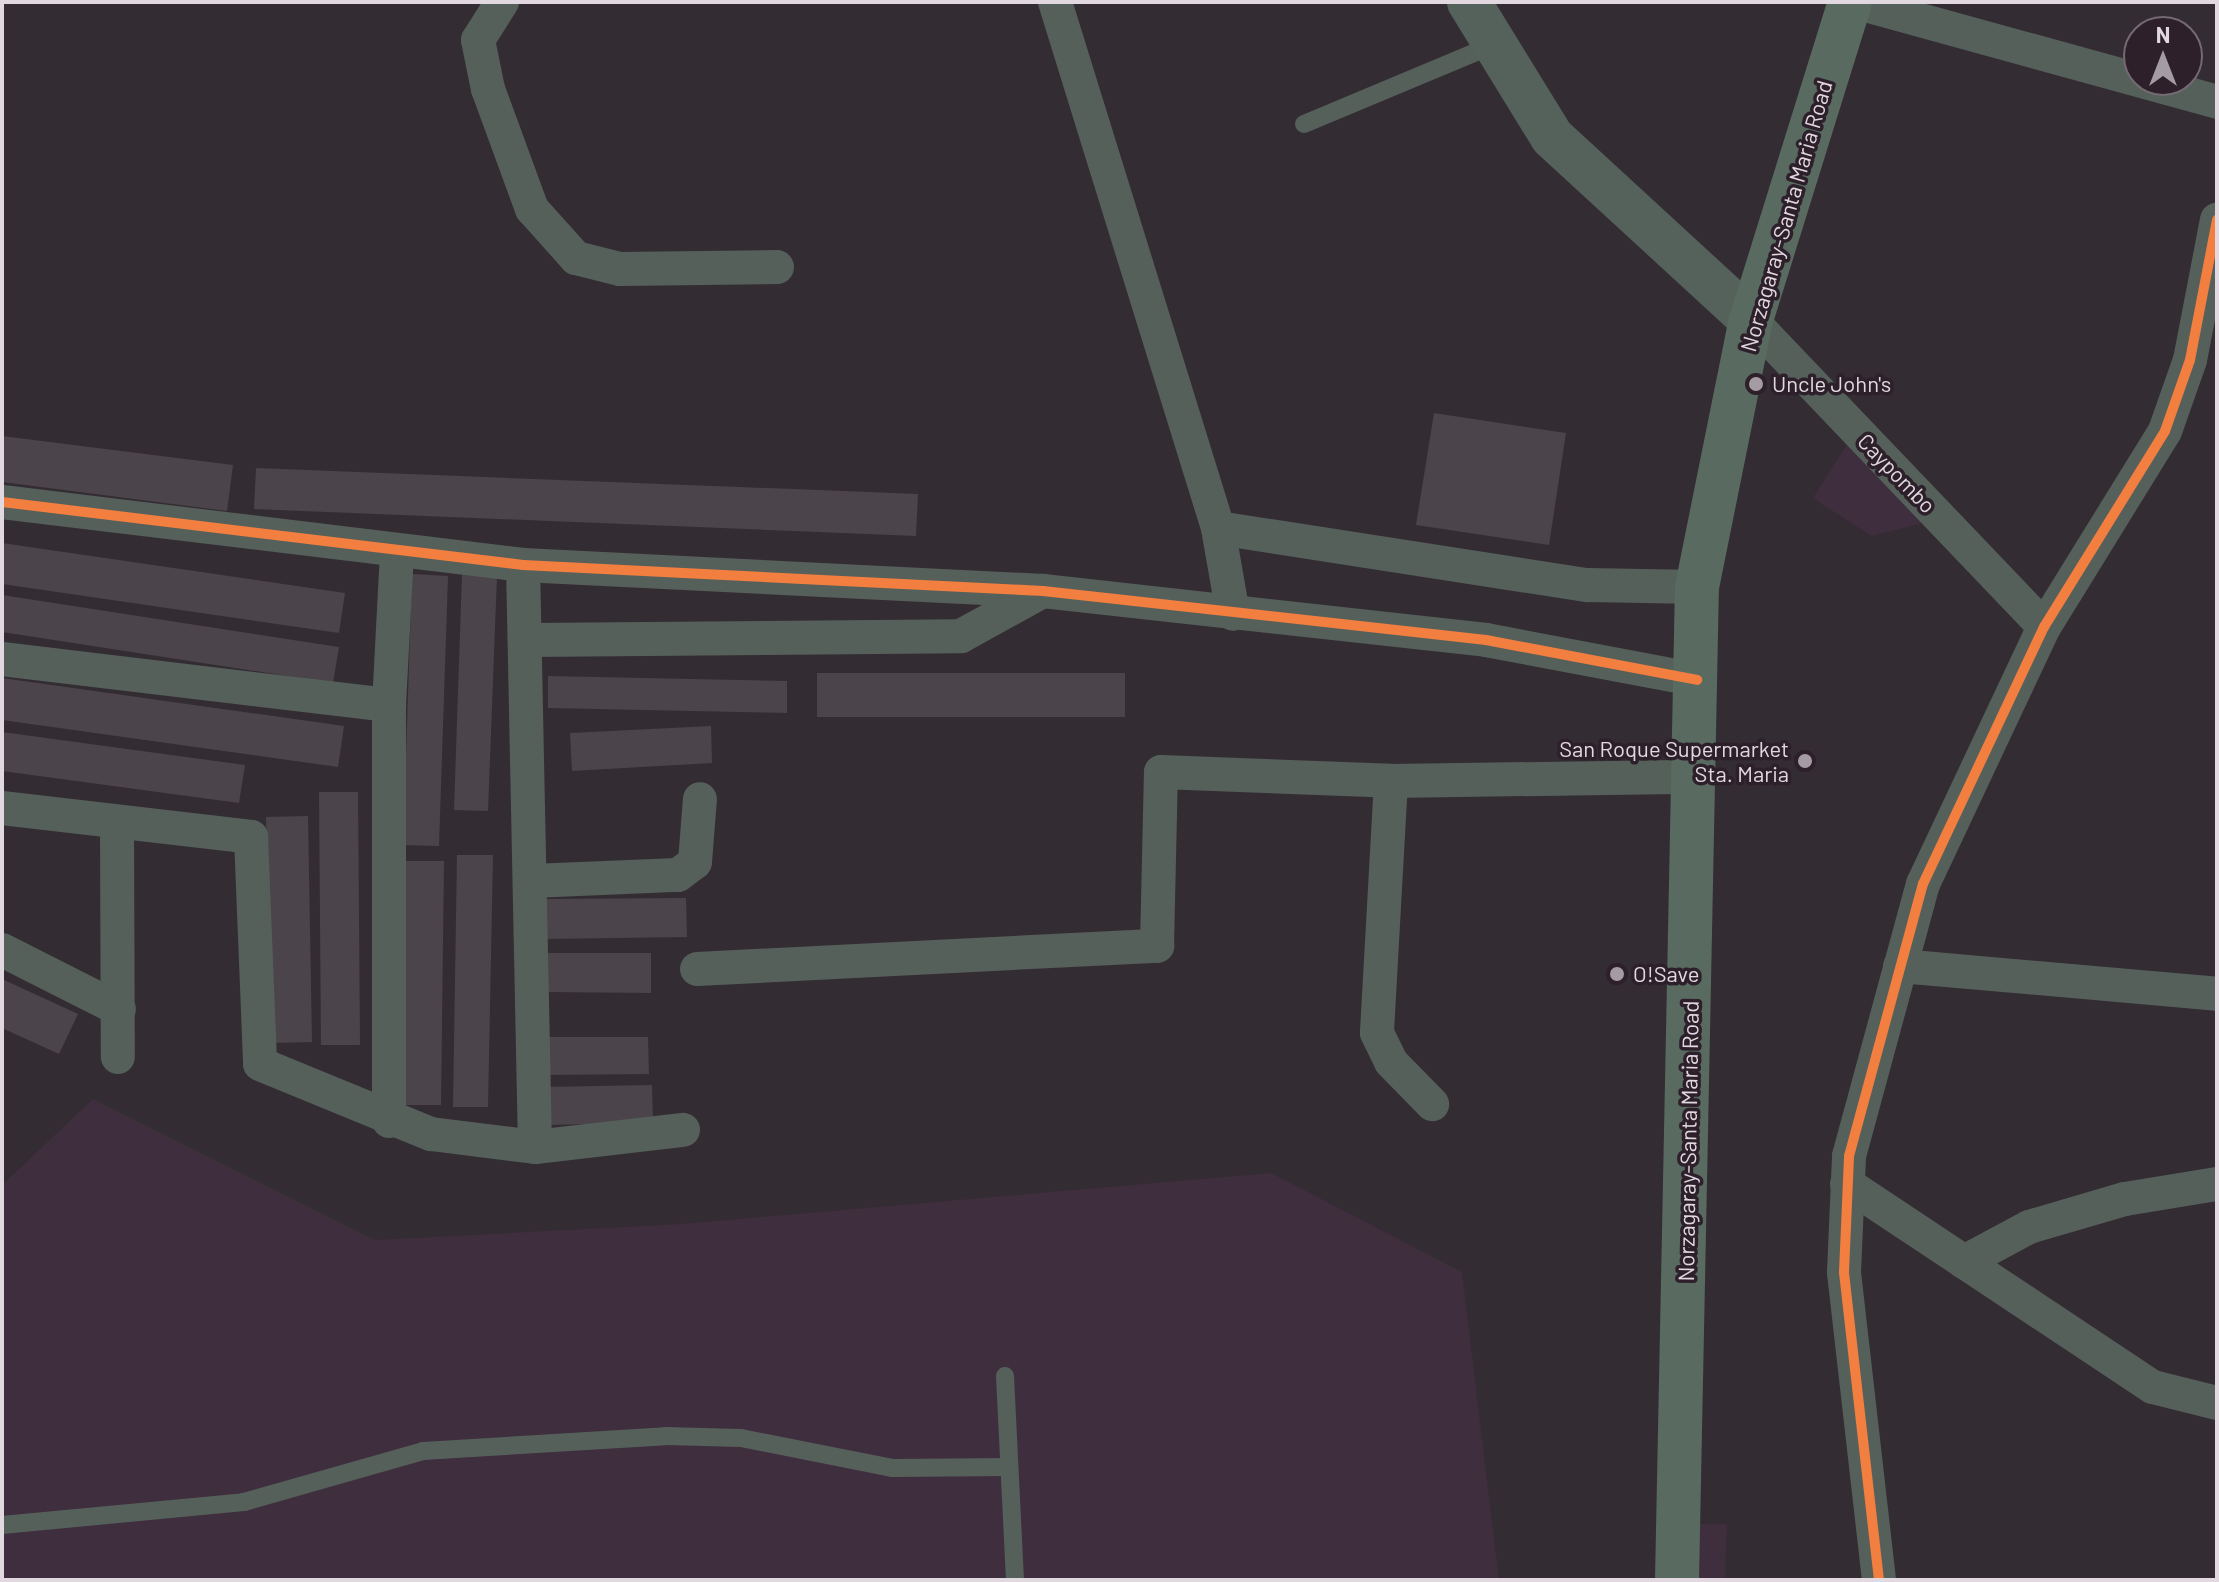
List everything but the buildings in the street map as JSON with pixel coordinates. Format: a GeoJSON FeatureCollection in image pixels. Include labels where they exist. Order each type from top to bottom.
{"type":"FeatureCollection","features":[{"type":"Feature","properties":{"kind":"main road","name":"Norzagaray-Santa Maria Road"},"geometry":{"type":"LineString","coordinates":[[1677,1580],[1696,777],[1697,587],[1751,320],[1852,2]]}},
{"type":"Feature","properties":{"kind":"street"},"geometry":{"type":"LineString","coordinates":[[502,2],[478,40],[488,89],[532,209],[576,258],[620,269],[777,267]]}},
{"type":"Feature","properties":{"kind":"street"},"geometry":{"type":"LineString","coordinates":[[1055,2],[1218,528],[1233,614]]}},
{"type":"Feature","properties":{"kind":"street"},"geometry":{"type":"LineString","coordinates":[[1469,2],[1552,137],[1751,320]]}},
{"type":"Feature","properties":{"kind":"street"},"geometry":{"type":"LineString","coordinates":[[1852,2],[2217,102]]}},
{"type":"Feature","properties":{"kind":"street"},"geometry":{"type":"LineString","coordinates":[[1879,1580],[1849,1339],[1847,1184],[1900,966],[1923,884],[2044,627],[2165,431],[2190,360],[2217,220]]}},
{"type":"Feature","properties":{"kind":"street","name":"Caypombo"},"geometry":{"type":"LineString","coordinates":[[1751,320],[2044,627]]}},
{"type":"Feature","properties":{"kind":"street"},"geometry":{"type":"LineString","coordinates":[[2,502],[523,565],[1043,591],[1486,640],[1697,680]]}},
{"type":"Feature","properties":{"kind":"street"},"geometry":{"type":"LineString","coordinates":[[1218,528],[1588,585],[1697,587]]}},
{"type":"Feature","properties":{"kind":"street"},"geometry":{"type":"LineString","coordinates":[[389,1121],[389,705],[397,551]]}},
{"type":"Feature","properties":{"kind":"street"},"geometry":{"type":"LineString","coordinates":[[523,565],[529,640],[535,1147]]}},
{"type":"Feature","properties":{"kind":"street"},"geometry":{"type":"LineString","coordinates":[[529,640],[961,636],[1043,591]]}},
{"type":"Feature","properties":{"kind":"street"},"geometry":{"type":"LineString","coordinates":[[2,659],[389,705]]}},
{"type":"Feature","properties":{"kind":"street"},"geometry":{"type":"LineString","coordinates":[[697,969],[1157,946],[1161,772],[1391,781],[1696,777]]}},
{"type":"Feature","properties":{"kind":"street"},"geometry":{"type":"LineString","coordinates":[[1391,781],[1377,1033],[1391,1062],[1432,1104]]}},
{"type":"Feature","properties":{"kind":"street"},"geometry":{"type":"LineString","coordinates":[[532,881],[678,875],[695,862],[700,799]]}},
{"type":"Feature","properties":{"kind":"street"},"geometry":{"type":"LineString","coordinates":[[2,808],[117,824],[251,837],[260,1064],[389,1121],[535,1147],[683,1130]]}},
{"type":"Feature","properties":{"kind":"street"},"geometry":{"type":"LineString","coordinates":[[117,824],[118,1057]]}},
{"type":"Feature","properties":{"kind":"street"},"geometry":{"type":"LineString","coordinates":[[2,950],[119,1009]]}},
{"type":"Feature","properties":{"kind":"street"},"geometry":{"type":"LineString","coordinates":[[1900,966],[2217,994]]}},
{"type":"Feature","properties":{"kind":"street"},"geometry":{"type":"LineString","coordinates":[[1847,1184],[2153,1387],[2217,1403]]}},
{"type":"Feature","properties":{"kind":"street"},"geometry":{"type":"LineString","coordinates":[[1964,1262],[2029,1227],[2125,1199],[2217,1184]]}},
{"type":"Feature","properties":{"kind":"lane"},"geometry":{"type":"LineString","coordinates":[[1304,124],[1495,44]]}},
{"type":"Feature","properties":{"kind":"lane"},"geometry":{"type":"LineString","coordinates":[[1005,1376],[1015,1580]]}},
{"type":"Feature","properties":{"kind":"lane"},"geometry":{"type":"LineString","coordinates":[[2,1525],[244,1502],[423,1451],[666,1436],[741,1438],[893,1468],[1009,1467]]}},
{"type":"Feature","properties":{"kind":"shaded area"},"geometry":{"type":"Polygon","coordinates":[[[1849,441],[1944,518],[1871,536],[1813,498],[1849,441]]]}},
{"type":"Feature","properties":{"kind":"shaded area"},"geometry":{"type":"Polygon","coordinates":[[[93,1099],[375,1240],[681,1224],[1271,1173],[1462,1272],[1499,1580],[2,1580],[2,1185],[93,1099]]]}},
{"type":"Feature","properties":{"kind":"shaded area"},"geometry":{"type":"Polygon","coordinates":[[[1689,1524],[1727,1524],[1725,1580],[1688,1580],[1689,1524]]]}},
{"type":"Feature","properties":{"kind":"cycle path"},"geometry":{"type":"LineString","coordinates":[[1879,1580],[1844,1272],[1849,1156],[1923,884],[2044,627],[2165,431],[2190,360],[2217,220]]}},
{"type":"Feature","properties":{"kind":"cycle path"},"geometry":{"type":"LineString","coordinates":[[2,502],[523,565],[1043,591],[1486,640],[1697,680]]}},
{"type":"Feature","properties":{"kind":"place","name":"Uncle John's"},"geometry":{"type":"Point","coordinates":[1756,384]}},
{"type":"Feature","properties":{"kind":"place","name":"San Roque Supermarket Sta. Maria"},"geometry":{"type":"Point","coordinates":[1805,761]}},
{"type":"Feature","properties":{"kind":"place","name":"O!Save"},"geometry":{"type":"Point","coordinates":[1617,974]}}]}
